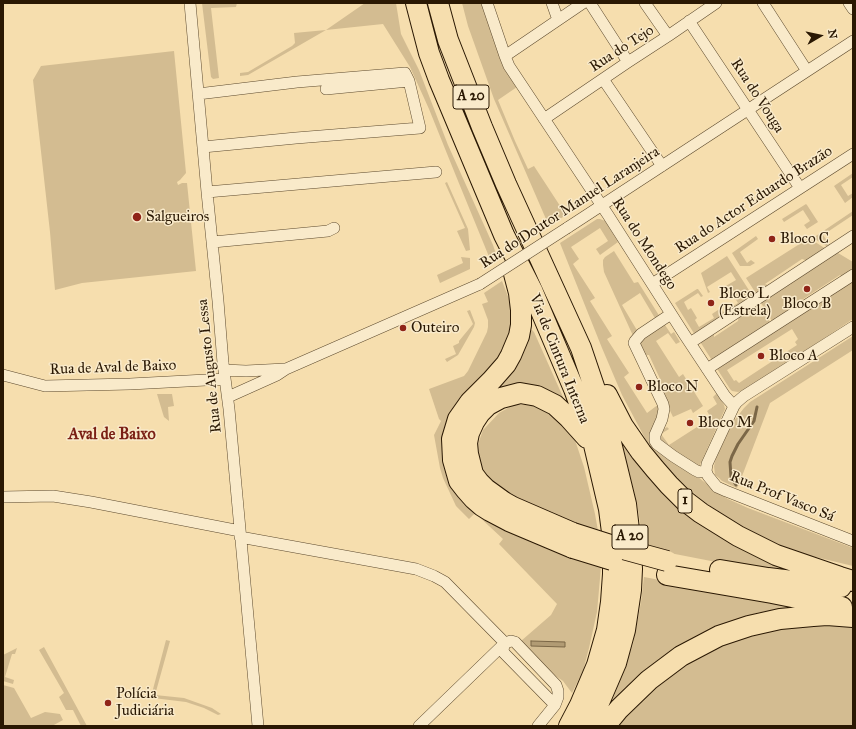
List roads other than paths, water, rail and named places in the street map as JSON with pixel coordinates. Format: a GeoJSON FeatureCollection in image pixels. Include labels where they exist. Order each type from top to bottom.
{"type":"FeatureCollection","features":[{"type":"Feature","properties":{"kind":"highway","name":"Via de Cintura Interna"},"geometry":{"type":"LineString","coordinates":[[416,3],[429,54],[439,80],[504,235],[532,290],[574,388],[594,445],[609,508],[613,540],[613,574],[608,630],[597,665],[569,726]]}},
{"type":"Feature","properties":{"kind":"highway","name":"Via de Cintura Interna"},"geometry":{"type":"LineString","coordinates":[[438,3],[448,40],[482,127],[506,184],[581,348],[606,422],[626,504],[632,562],[625,630],[612,673],[596,712],[588,726]]}},
{"type":"Feature","properties":{"kind":"highway"},"geometry":{"type":"LineString","coordinates":[[504,235],[521,310],[519,336],[512,355],[506,364],[470,402],[458,419],[452,439],[452,460],[460,481],[466,490],[482,506],[509,521],[573,540]]}},
{"type":"Feature","properties":{"kind":"highway","name":"1"},"geometry":{"type":"LineString","coordinates":[[581,348],[628,432],[655,469],[684,500],[719,525],[776,555],[853,580]]}},
{"type":"Feature","properties":{"kind":"highway"},"geometry":{"type":"LineString","coordinates":[[594,445],[555,405],[531,394],[520,393],[501,398],[488,405],[474,422],[469,432],[467,443],[473,474],[486,489],[504,502],[573,540],[628,565],[768,578],[853,588]]}},
{"type":"Feature","properties":{"kind":"highway"},"geometry":{"type":"LineString","coordinates":[[667,568],[772,593],[853,609]]}},
{"type":"Feature","properties":{"kind":"highway"},"geometry":{"type":"LineString","coordinates":[[606,726],[619,709],[649,680],[681,656],[719,636],[749,626],[780,619],[826,615],[853,617]]}},
{"type":"Feature","properties":{"kind":"street","name":"Rua de Augusto Lessa"},"geometry":{"type":"LineString","coordinates":[[190,3],[258,726]]}},
{"type":"Feature","properties":{"kind":"street","name":"Rua do Mondego"},"geometry":{"type":"LineString","coordinates":[[487,3],[509,66],[725,396],[734,406]]}},
{"type":"Feature","properties":{"kind":"street"},"geometry":{"type":"LineString","coordinates":[[552,3],[558,20]]}},
{"type":"Feature","properties":{"kind":"street"},"geometry":{"type":"LineString","coordinates":[[505,56],[583,3]]}},
{"type":"Feature","properties":{"kind":"street"},"geometry":{"type":"LineString","coordinates":[[590,3],[628,62]]}},
{"type":"Feature","properties":{"kind":"street"},"geometry":{"type":"LineString","coordinates":[[645,3],[668,36]]}},
{"type":"Feature","properties":{"kind":"street","name":"Rua do Tejo"},"geometry":{"type":"LineString","coordinates":[[544,119],[716,3]]}},
{"type":"Feature","properties":{"kind":"street"},"geometry":{"type":"LineString","coordinates":[[763,3],[807,71]]}},
{"type":"Feature","properties":{"kind":"street"},"geometry":{"type":"LineString","coordinates":[[849,3],[853,9]]}},
{"type":"Feature","properties":{"kind":"street","name":"Rua do Vouga"},"geometry":{"type":"LineString","coordinates":[[690,21],[800,188]]}},
{"type":"Feature","properties":{"kind":"street","name":"Rua do Doutor Manuel Laranjeira"},"geometry":{"type":"LineString","coordinates":[[228,397],[276,376],[286,369],[480,284],[853,41]]}},
{"type":"Feature","properties":{"kind":"street"},"geometry":{"type":"LineString","coordinates":[[198,94],[297,82],[405,73],[409,82],[420,128],[322,133],[203,147]]}},
{"type":"Feature","properties":{"kind":"street"},"geometry":{"type":"LineString","coordinates":[[603,79],[662,166]]}},
{"type":"Feature","properties":{"kind":"street"},"geometry":{"type":"LineString","coordinates":[[326,89],[409,82]]}},
{"type":"Feature","properties":{"kind":"street","name":"Rua do Actor Eduardo Brazão"},"geometry":{"type":"LineString","coordinates":[[652,284],[853,154]]}},
{"type":"Feature","properties":{"kind":"street"},"geometry":{"type":"LineString","coordinates":[[207,192],[436,172]]}},
{"type":"Feature","properties":{"kind":"street"},"geometry":{"type":"LineString","coordinates":[[213,242],[328,232],[334,228]]}},
{"type":"Feature","properties":{"kind":"street"},"geometry":{"type":"LineString","coordinates":[[690,343],[853,236]]}},
{"type":"Feature","properties":{"kind":"street"},"geometry":{"type":"LineString","coordinates":[[707,368],[853,275]]}},
{"type":"Feature","properties":{"kind":"street"},"geometry":{"type":"LineString","coordinates":[[671,314],[641,334],[634,343],[663,404],[664,409],[662,419],[655,435],[655,441],[674,456],[699,472],[706,471],[707,464],[734,406],[744,396],[853,327]]}},
{"type":"Feature","properties":{"kind":"street","name":"Rua do Doutor Manuel Laranjeira"},"geometry":{"type":"LineString","coordinates":[[224,375],[246,371],[286,369]]}},
{"type":"Feature","properties":{"kind":"street","name":"Rua de Aval de Baixo"},"geometry":{"type":"LineString","coordinates":[[3,375],[45,386],[130,384],[224,375]]}},
{"type":"Feature","properties":{"kind":"street","name":"Rua Prof Vasco Sá"},"geometry":{"type":"LineString","coordinates":[[706,471],[717,487],[853,541]]}},
{"type":"Feature","properties":{"kind":"street"},"geometry":{"type":"LineString","coordinates":[[3,497],[53,496],[91,502],[240,534],[416,569],[445,582],[504,643]]}},
{"type":"Feature","properties":{"kind":"street"},"geometry":{"type":"LineString","coordinates":[[419,726],[504,643],[511,641],[515,642],[556,685],[558,691],[558,697],[555,705],[538,726]]}},
{"type":"Feature","properties":{"kind":"street"},"geometry":{"type":"LineString","coordinates":[[504,643],[504,653],[555,705]]}},
{"type":"Feature","properties":{"kind":"waterway"},"geometry":{"type":"LineString","coordinates":[[736,485],[731,477],[730,462],[738,444],[754,421],[757,407]]}},
{"type":"Feature","properties":{"kind":"place","name":"Salgueiros"},"geometry":{"type":"Point","coordinates":[137,217]}},
{"type":"Feature","properties":{"kind":"place","name":"Bloco C"},"geometry":{"type":"Point","coordinates":[772,239]}},
{"type":"Feature","properties":{"kind":"place","name":"Bloco B"},"geometry":{"type":"Point","coordinates":[807,289]}},
{"type":"Feature","properties":{"kind":"place","name":"Bloco L (Estrela)"},"geometry":{"type":"Point","coordinates":[711,303]}},
{"type":"Feature","properties":{"kind":"place","name":"Outeiro"},"geometry":{"type":"Point","coordinates":[403,328]}},
{"type":"Feature","properties":{"kind":"place","name":"Bloco A"},"geometry":{"type":"Point","coordinates":[761,356]}},
{"type":"Feature","properties":{"kind":"place","name":"Bloco N"},"geometry":{"type":"Point","coordinates":[639,387]}},
{"type":"Feature","properties":{"kind":"place","name":"Bloco M"},"geometry":{"type":"Point","coordinates":[690,423]}},
{"type":"Feature","properties":{"kind":"place","name":"Polícia Judiciária"},"geometry":{"type":"Point","coordinates":[108,703]}},
{"type":"Feature","properties":{"kind":"district","name":"Aval de Baixo"},"geometry":{"type":"Point","coordinates":[112,435]}}]}
